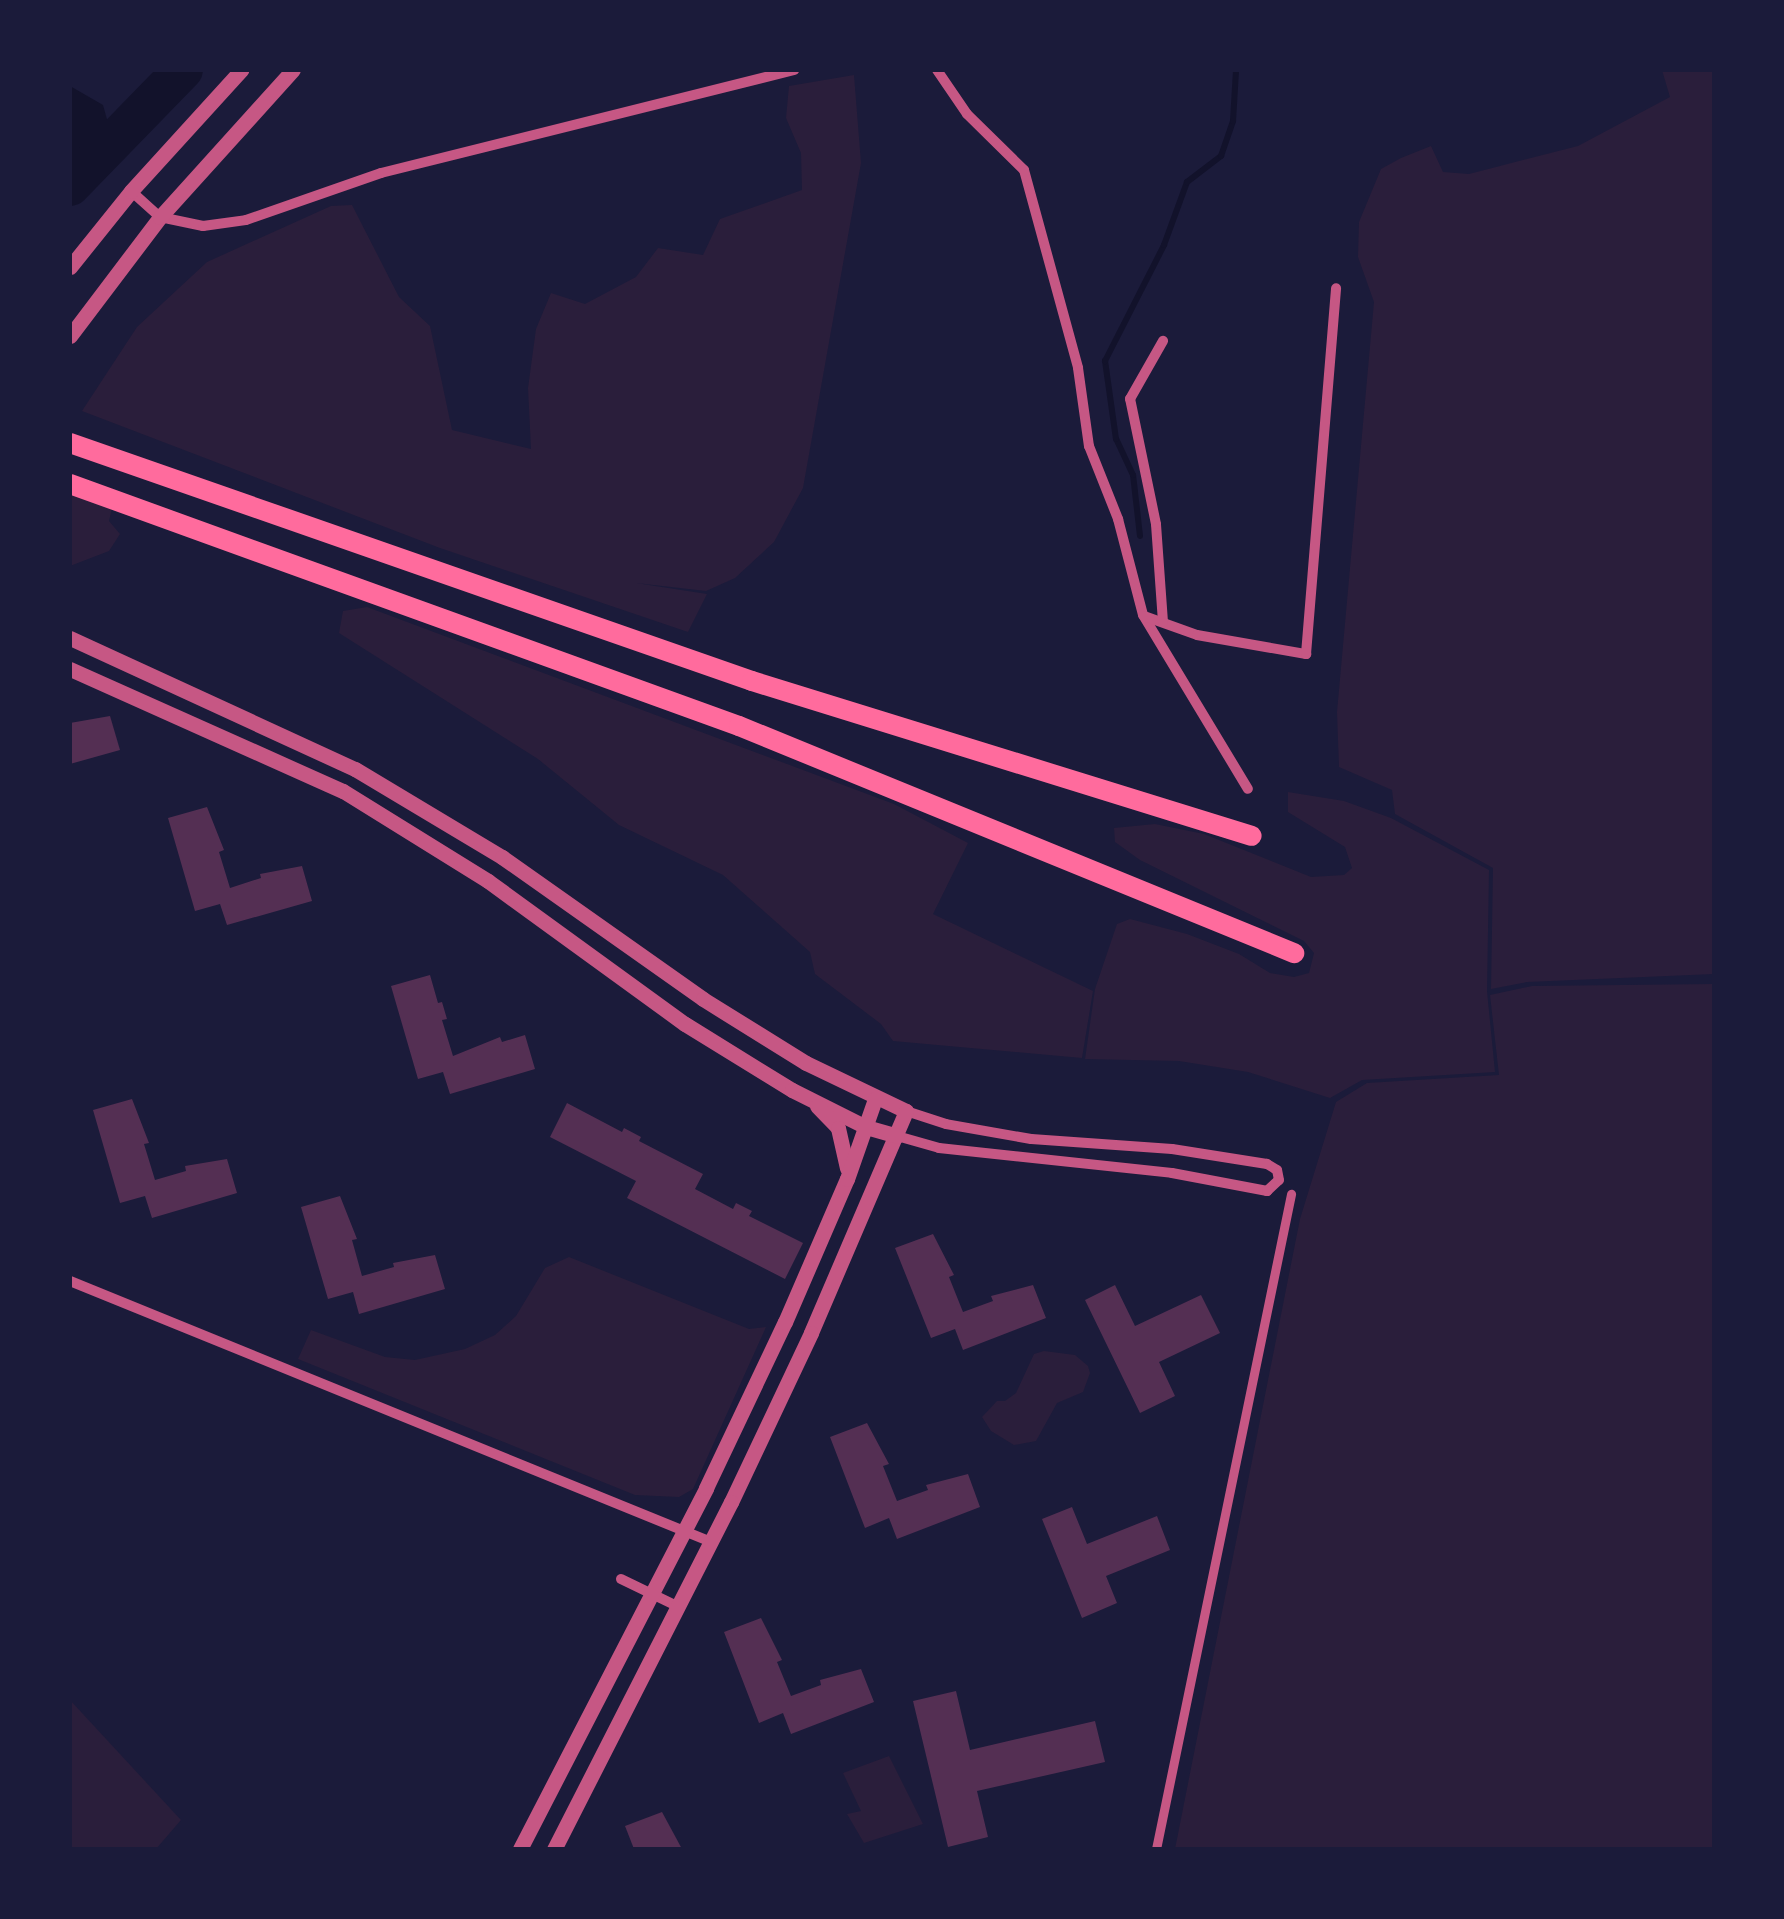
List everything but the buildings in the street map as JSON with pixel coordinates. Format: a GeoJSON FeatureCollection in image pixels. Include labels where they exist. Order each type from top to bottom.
{"type":"FeatureCollection","features":[{"type":"Feature","properties":{"kind":"highway"},"geometry":{"type":"LineString","coordinates":[[70,443],[752,681],[1252,836]]}},
{"type":"Feature","properties":{"kind":"highway"},"geometry":{"type":"LineString","coordinates":[[70,484],[738,726],[1294,952]]}},
{"type":"Feature","properties":{"kind":"street"},"geometry":{"type":"LineString","coordinates":[[70,267],[131,191],[241,70]]}},
{"type":"Feature","properties":{"kind":"street"},"geometry":{"type":"LineString","coordinates":[[70,336],[160,217],[293,70]]}},
{"type":"Feature","properties":{"kind":"street"},"geometry":{"type":"LineString","coordinates":[[131,191],[160,217],[203,226],[246,220],[381,173],[794,70]]}},
{"type":"Feature","properties":{"kind":"street"},"geometry":{"type":"LineString","coordinates":[[937,70],[966,114],[1024,170],[1078,368],[1089,446],[1118,518],[1143,615],[1248,789]]}},
{"type":"Feature","properties":{"kind":"street"},"geometry":{"type":"LineString","coordinates":[[1143,615],[1197,635],[1306,654],[1336,288]]}},
{"type":"Feature","properties":{"kind":"street"},"geometry":{"type":"LineString","coordinates":[[1163,341],[1130,399],[1156,524],[1163,622]]}},
{"type":"Feature","properties":{"kind":"street"},"geometry":{"type":"LineString","coordinates":[[70,638],[355,769],[502,856],[702,999],[876,1100],[946,1124],[1032,1139],[1172,1149],[1267,1164],[1276,1170],[1278,1180],[1267,1191],[1172,1173],[939,1148],[866,1126],[811,1100],[685,1024],[488,881],[343,791],[70,668]]}},
{"type":"Feature","properties":{"kind":"street"},"geometry":{"type":"LineString","coordinates":[[811,1100],[838,1128],[845,1145],[847,1179]]}},
{"type":"Feature","properties":{"kind":"street"},"geometry":{"type":"LineString","coordinates":[[520,1849],[785,1322],[847,1179],[876,1100]]}},
{"type":"Feature","properties":{"kind":"street"},"geometry":{"type":"LineString","coordinates":[[554,1849],[711,1542],[811,1333],[906,1111]]}},
{"type":"Feature","properties":{"kind":"street"},"geometry":{"type":"LineString","coordinates":[[1156,1849],[1290,1194]]}},
{"type":"Feature","properties":{"kind":"street"},"geometry":{"type":"LineString","coordinates":[[70,1280],[711,1542]]}},
{"type":"Feature","properties":{"kind":"street"},"geometry":{"type":"LineString","coordinates":[[621,1579],[678,1606]]}},
{"type":"Feature","properties":{"kind":"shaded area"},"geometry":{"type":"Polygon","coordinates":[[[1662,70],[1714,70],[1714,974],[1527,982],[1491,989],[1493,868],[1395,814],[1392,790],[1339,767],[1337,712],[1374,302],[1358,257],[1359,222],[1381,169],[1401,158],[1431,146],[1443,172],[1469,174],[1578,146],[1670,97],[1662,70]]]}},
{"type":"Feature","properties":{"kind":"shaded area"},"geometry":{"type":"Polygon","coordinates":[[[854,75],[861,163],[803,488],[774,542],[735,578],[706,591],[636,583],[707,594],[688,632],[440,548],[82,411],[137,327],[207,262],[331,206],[352,205],[399,297],[430,326],[452,430],[531,449],[528,388],[536,329],[551,293],[585,304],[636,277],[658,248],[703,255],[720,219],[802,190],[801,153],[786,118],[789,86],[854,75]]]}},
{"type":"Feature","properties":{"kind":"shaded area"},"geometry":{"type":"Polygon","coordinates":[[[70,86],[103,105],[108,123],[70,181],[70,86]]]}},
{"type":"Feature","properties":{"kind":"shaded area"},"geometry":{"type":"Polygon","coordinates":[[[70,493],[112,508],[109,521],[120,534],[109,551],[70,566],[70,493]]]}},
{"type":"Feature","properties":{"kind":"shaded area"},"geometry":{"type":"Polygon","coordinates":[[[367,607],[894,804],[968,843],[933,914],[1093,991],[1082,1058],[893,1041],[881,1024],[815,974],[810,952],[723,875],[619,825],[538,759],[339,633],[343,611],[367,607]]]}},
{"type":"Feature","properties":{"kind":"shaded area"},"geometry":{"type":"Polygon","coordinates":[[[1288,792],[1344,801],[1391,818],[1489,870],[1487,991],[1495,1072],[1362,1080],[1330,1098],[1248,1072],[1179,1061],[1085,1059],[1095,989],[1117,924],[1130,919],[1187,934],[1239,954],[1270,973],[1294,977],[1309,973],[1314,953],[1304,941],[1140,860],[1115,842],[1114,828],[1155,824],[1204,834],[1311,877],[1344,875],[1352,868],[1345,847],[1288,812],[1288,792]]]}},
{"type":"Feature","properties":{"kind":"shaded area"},"geometry":{"type":"Polygon","coordinates":[[[1714,984],[1714,1849],[1175,1849],[1300,1219],[1336,1102],[1367,1083],[1499,1075],[1490,995],[1532,986],[1714,984]]]}},
{"type":"Feature","properties":{"kind":"shaded area"},"geometry":{"type":"Polygon","coordinates":[[[569,1257],[749,1329],[766,1327],[693,1489],[679,1497],[635,1495],[298,1359],[311,1330],[385,1357],[415,1360],[465,1349],[495,1335],[516,1316],[545,1268],[569,1257]]]}},
{"type":"Feature","properties":{"kind":"shaded area"},"geometry":{"type":"Polygon","coordinates":[[[1044,1351],[1075,1355],[1090,1373],[1083,1392],[1057,1403],[1036,1441],[1014,1445],[991,1431],[982,1417],[997,1401],[1005,1401],[1016,1393],[1034,1354],[1044,1351]]]}},
{"type":"Feature","properties":{"kind":"shaded area"},"geometry":{"type":"Polygon","coordinates":[[[70,1700],[181,1820],[156,1849],[70,1849],[70,1700]]]}},
{"type":"Feature","properties":{"kind":"shaded area"},"geometry":{"type":"Polygon","coordinates":[[[889,1756],[923,1824],[864,1843],[847,1814],[861,1811],[843,1773],[889,1756]]]}},
{"type":"Feature","properties":{"kind":"waterway"},"geometry":{"type":"LineString","coordinates":[[70,186],[183,70]]}},
{"type":"Feature","properties":{"kind":"waterway"},"geometry":{"type":"LineString","coordinates":[[1140,536],[1133,475],[1116,439],[1105,361],[1164,245],[1187,182],[1221,156],[1233,121],[1236,70]]}}]}
